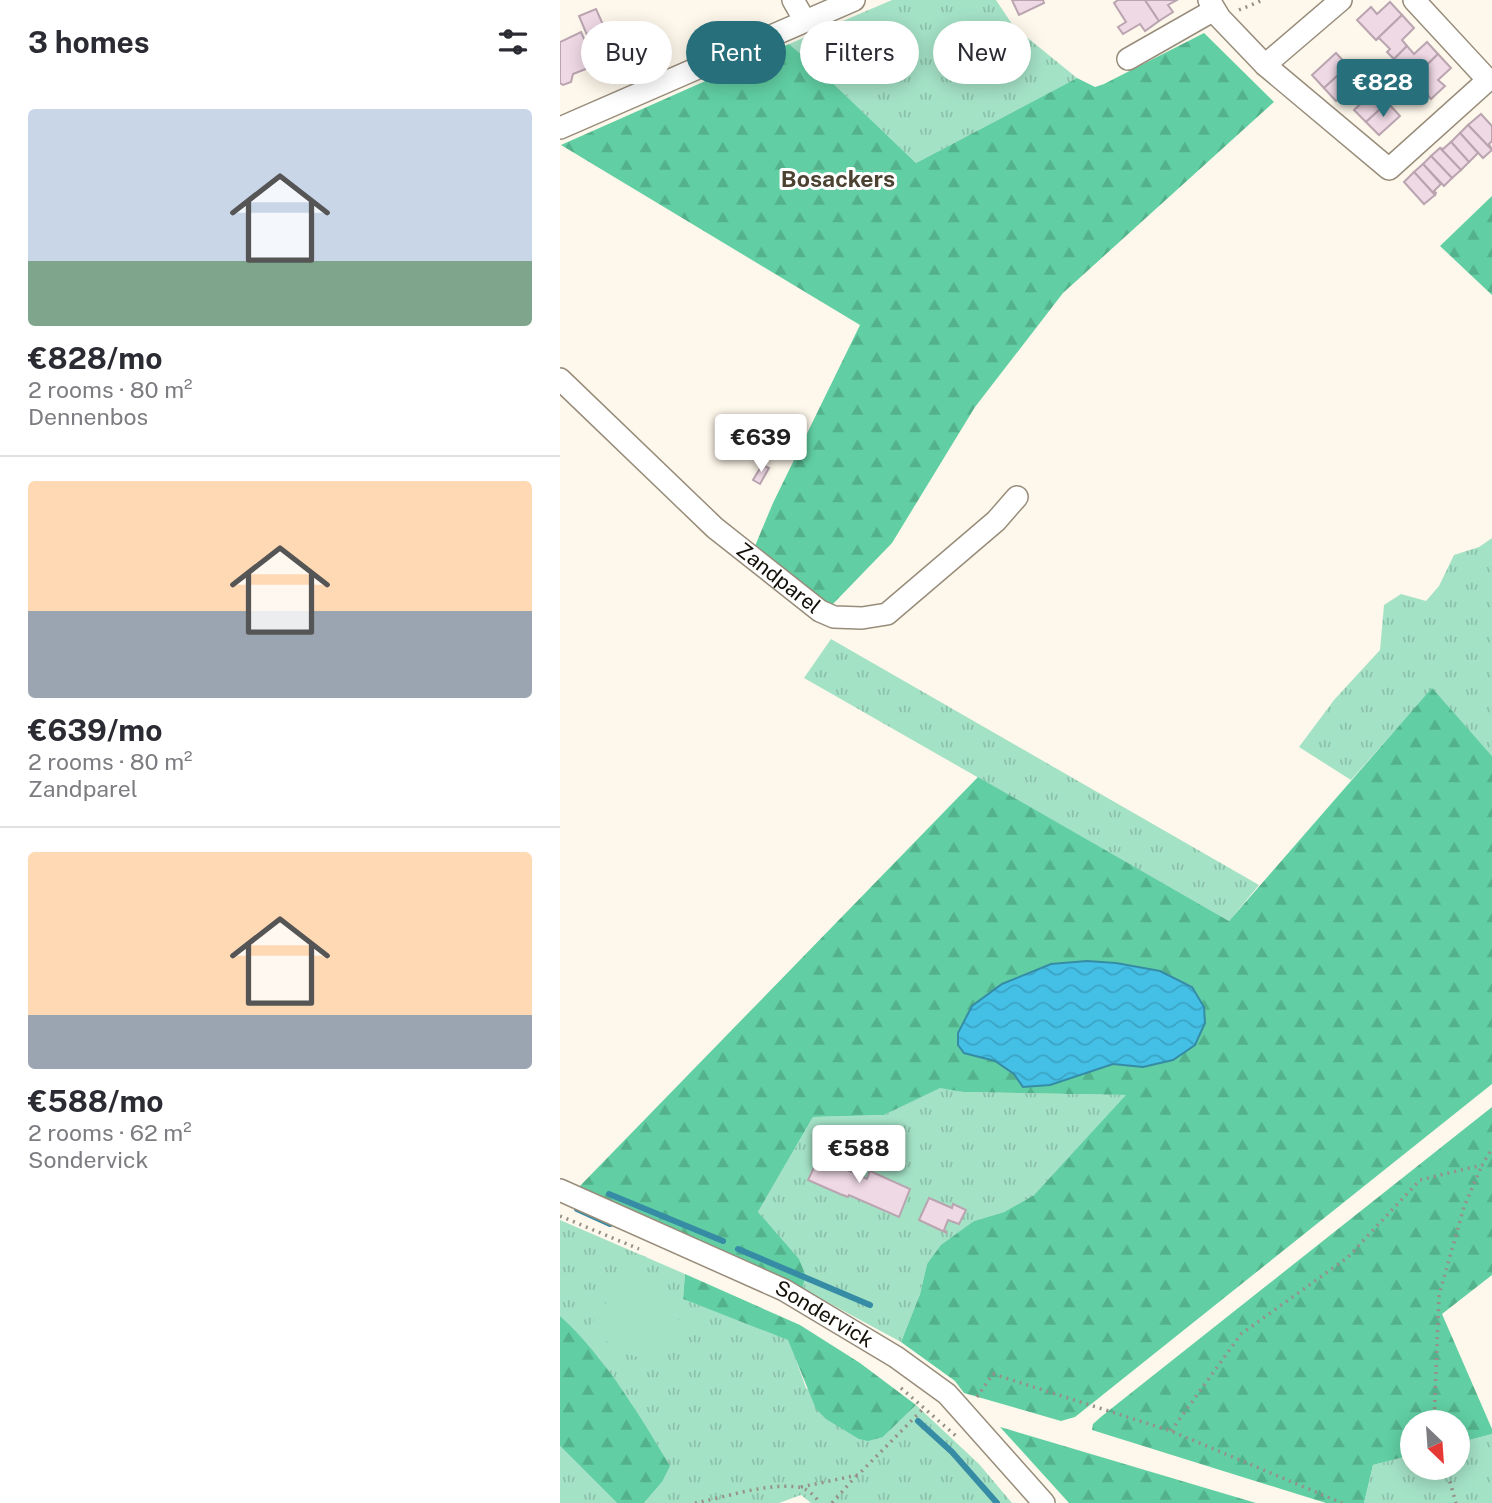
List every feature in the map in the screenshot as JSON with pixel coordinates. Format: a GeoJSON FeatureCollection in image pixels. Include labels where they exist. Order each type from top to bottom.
{"type":"FeatureCollection","features":[{"type":"Feature","properties":{"kind":"street"},"geometry":{"type":"LineString","coordinates":[[793,0],[805,21],[853,0]]}},
{"type":"Feature","properties":{"kind":"street"},"geometry":{"type":"LineString","coordinates":[[1265,65],[1341,0]]}},
{"type":"Feature","properties":{"kind":"street"},"geometry":{"type":"LineString","coordinates":[[1128,59],[1211,5],[1265,65],[1389,169],[1490,82],[1414,0]]}},
{"type":"Feature","properties":{"kind":"street"},"geometry":{"type":"LineString","coordinates":[[560,128],[800,23]]}},
{"type":"Feature","properties":{"kind":"street","name":"Zandparel"},"geometry":{"type":"LineString","coordinates":[[560,379],[715,528],[820,611],[834,617],[862,618],[887,614],[996,521],[1017,497]]}},
{"type":"Feature","properties":{"kind":"street","name":"Sondervick"},"geometry":{"type":"LineString","coordinates":[[560,1190],[784,1290],[896,1357],[947,1394],[1044,1503]]}},
{"type":"Feature","properties":{"kind":"path"},"geometry":{"type":"LineString","coordinates":[[1435,1410],[1439,1295],[1464,1207],[1492,1149]]}},
{"type":"Feature","properties":{"kind":"path"},"geometry":{"type":"LineString","coordinates":[[1171,1431],[1241,1334],[1347,1258],[1420,1180],[1482,1165]]}},
{"type":"Feature","properties":{"kind":"path"},"geometry":{"type":"LineString","coordinates":[[560,1216],[650,1254]]}},
{"type":"Feature","properties":{"kind":"path"},"geometry":{"type":"LineString","coordinates":[[954,1434],[993,1374],[1171,1431],[1342,1503]]}},
{"type":"Feature","properties":{"kind":"path"},"geometry":{"type":"LineString","coordinates":[[895,1383],[962,1443]]}},
{"type":"Feature","properties":{"kind":"path"},"geometry":{"type":"LineString","coordinates":[[832,1503],[924,1407]]}},
{"type":"Feature","properties":{"kind":"path"},"geometry":{"type":"LineString","coordinates":[[695,1503],[766,1489],[801,1487],[858,1475]]}},
{"type":"Feature","properties":{"kind":"path"},"geometry":{"type":"LineString","coordinates":[[1449,1480],[1456,1503]]}},
{"type":"Feature","properties":{"kind":"path"},"geometry":{"type":"LineString","coordinates":[[801,1487],[815,1496],[820,1503]]}},
{"type":"Feature","properties":{"kind":"green space"},"geometry":{"type":"Polygon","coordinates":[[[892,0],[996,0],[1010,21],[933,21],[933,84],[1031,84],[1031,41],[1077,78],[916,163],[834,84],[919,84],[919,21],[843,21],[892,0]]]}},
{"type":"Feature","properties":{"kind":"green space"},"geometry":{"type":"Polygon","coordinates":[[[1204,33],[1274,102],[1063,293],[975,407],[892,543],[831,606],[757,551],[755,546],[773,503],[860,325],[561,145],[699,84],[786,84],[786,45],[789,44],[800,53],[800,84],[834,84],[916,163],[1077,78],[1095,87],[1204,33]]]}},
{"type":"Feature","properties":{"kind":"green space"},"geometry":{"type":"Polygon","coordinates":[[[800,39],[800,53],[789,44],[800,39]]]}},
{"type":"Feature","properties":{"kind":"green space"},"geometry":{"type":"Polygon","coordinates":[[[1492,196],[1492,295],[1440,246],[1492,196]]]}},
{"type":"Feature","properties":{"kind":"green space"},"geometry":{"type":"Polygon","coordinates":[[[1492,538],[1492,756],[1432,689],[1351,780],[1299,747],[1334,700],[1380,650],[1384,605],[1401,594],[1426,601],[1439,586],[1454,555],[1479,547],[1492,538]]]}},
{"type":"Feature","properties":{"kind":"green space"},"geometry":{"type":"Polygon","coordinates":[[[831,639],[1259,885],[1229,921],[804,678],[831,639]]]}},
{"type":"Feature","properties":{"kind":"green space"},"geometry":{"type":"Polygon","coordinates":[[[1432,688],[1492,756],[1492,1084],[1075,1417],[1061,1421],[964,1393],[955,1381],[901,1342],[920,1294],[927,1264],[941,1245],[974,1221],[1004,1212],[1034,1195],[1126,1095],[963,1092],[940,1088],[884,1115],[813,1117],[758,1212],[799,1259],[805,1274],[803,1289],[578,1188],[978,777],[1229,921],[1432,688]],[[1087,961],[1050,964],[1002,984],[964,1053],[995,1061],[1014,1074],[1050,1085],[1113,1064],[1143,1067],[1204,1007],[1192,986],[1160,971],[1087,961]]]}},
{"type":"Feature","properties":{"kind":"green space"},"geometry":{"type":"Polygon","coordinates":[[[940,1087],[963,1092],[1127,1095],[1034,1195],[1004,1212],[974,1221],[927,1264],[920,1294],[901,1342],[803,1289],[805,1274],[758,1212],[813,1117],[884,1115],[940,1087]]]}},
{"type":"Feature","properties":{"kind":"green space"},"geometry":{"type":"Polygon","coordinates":[[[1492,1107],[1492,1275],[1442,1314],[1492,1434],[1470,1440],[1470,1410],[1400,1410],[1400,1458],[1373,1465],[1364,1503],[1326,1503],[1092,1430],[1093,1424],[1492,1107]]]}},
{"type":"Feature","properties":{"kind":"green space"},"geometry":{"type":"Polygon","coordinates":[[[560,1220],[685,1274],[683,1299],[789,1340],[806,1388],[883,1437],[916,1405],[979,1464],[1012,1503],[811,1503],[801,1495],[779,1503],[644,1503],[662,1482],[632,1404],[599,1358],[560,1316],[560,1220]]]}},
{"type":"Feature","properties":{"kind":"green space"},"geometry":{"type":"Polygon","coordinates":[[[638,1254],[647,1257],[643,1263],[648,1267],[637,1284],[662,1300],[657,1308],[683,1322],[660,1365],[626,1353],[588,1330],[638,1254]]]}},
{"type":"Feature","properties":{"kind":"green space"},"geometry":{"type":"Polygon","coordinates":[[[685,1274],[800,1325],[860,1363],[916,1405],[883,1437],[868,1441],[859,1439],[826,1419],[816,1409],[788,1340],[683,1299],[685,1274]]]}},
{"type":"Feature","properties":{"kind":"green space"},"geometry":{"type":"Polygon","coordinates":[[[560,1316],[607,1368],[670,1466],[662,1482],[644,1503],[617,1503],[560,1446],[560,1316]]]}},
{"type":"Feature","properties":{"kind":"green space"},"geometry":{"type":"Polygon","coordinates":[[[1000,1427],[1256,1503],[1069,1503],[1000,1427]]]}},
{"type":"Feature","properties":{"kind":"green space"},"geometry":{"type":"Polygon","coordinates":[[[1492,1434],[1492,1503],[1364,1503],[1373,1465],[1400,1458],[1400,1480],[1470,1480],[1470,1440],[1492,1434]]]}},
{"type":"Feature","properties":{"kind":"green space"},"geometry":{"type":"Polygon","coordinates":[[[560,1446],[617,1503],[560,1503],[560,1446]]]}},
{"type":"Feature","properties":{"kind":"water"},"geometry":{"type":"Polygon","coordinates":[[[1087,961],[1160,971],[1192,987],[1204,1007],[1205,1023],[1195,1045],[1173,1060],[1143,1067],[1113,1064],[1050,1085],[1023,1087],[1014,1074],[995,1061],[964,1053],[958,1045],[958,1033],[972,1006],[1002,984],[1051,964],[1087,961]]]}},
{"type":"Feature","properties":{"kind":"building"},"geometry":{"type":"Polygon","coordinates":[[[1012,0],[1043,0],[1044,3],[1019,15],[1012,0]]]}},
{"type":"Feature","properties":{"kind":"building"},"geometry":{"type":"Polygon","coordinates":[[[1118,0],[1145,0],[1159,21],[1145,31],[1140,24],[1123,34],[1118,27],[1126,22],[1114,3],[1118,0]]]}},
{"type":"Feature","properties":{"kind":"building"},"geometry":{"type":"Polygon","coordinates":[[[1145,0],[1177,0],[1168,5],[1173,12],[1159,21],[1145,0]]]}},
{"type":"Feature","properties":{"kind":"building"},"geometry":{"type":"Polygon","coordinates":[[[1390,2],[1402,15],[1376,40],[1357,20],[1371,7],[1377,14],[1390,2]]]}},
{"type":"Feature","properties":{"kind":"building"},"geometry":{"type":"Polygon","coordinates":[[[596,9],[601,21],[581,21],[579,16],[596,9]]]}},
{"type":"Feature","properties":{"kind":"building"},"geometry":{"type":"Polygon","coordinates":[[[1402,15],[1414,28],[1402,40],[1407,46],[1394,59],[1387,52],[1390,49],[1379,38],[1376,40],[1402,15]]]}},
{"type":"Feature","properties":{"kind":"building"},"geometry":{"type":"Polygon","coordinates":[[[581,32],[581,71],[573,74],[571,82],[563,85],[560,83],[560,42],[581,32]]]}},
{"type":"Feature","properties":{"kind":"building"},"geometry":{"type":"Polygon","coordinates":[[[1427,42],[1438,54],[1417,74],[1406,62],[1401,67],[1394,59],[1407,46],[1414,54],[1427,42]]]}},
{"type":"Feature","properties":{"kind":"building"},"geometry":{"type":"Polygon","coordinates":[[[1336,53],[1348,66],[1324,88],[1312,75],[1336,53]]]}},
{"type":"Feature","properties":{"kind":"building"},"geometry":{"type":"Polygon","coordinates":[[[1438,54],[1451,68],[1438,80],[1445,86],[1431,99],[1424,91],[1427,89],[1415,77],[1438,54]]]}},
{"type":"Feature","properties":{"kind":"building"},"geometry":{"type":"Polygon","coordinates":[[[1348,66],[1359,78],[1365,72],[1374,78],[1355,95],[1349,89],[1336,101],[1324,88],[1348,66]]]}},
{"type":"Feature","properties":{"kind":"building"},"geometry":{"type":"Polygon","coordinates":[[[1374,78],[1390,100],[1366,122],[1354,110],[1367,98],[1361,91],[1355,95],[1374,78]]]}},
{"type":"Feature","properties":{"kind":"building"},"geometry":{"type":"Polygon","coordinates":[[[1390,100],[1388,103],[1400,116],[1379,135],[1366,122],[1390,100]]]}},
{"type":"Feature","properties":{"kind":"building"},"geometry":{"type":"Polygon","coordinates":[[[1481,114],[1492,126],[1492,141],[1489,144],[1492,150],[1468,125],[1481,114]]]}},
{"type":"Feature","properties":{"kind":"building"},"geometry":{"type":"Polygon","coordinates":[[[1468,125],[1492,150],[1483,158],[1460,133],[1468,125]]]}},
{"type":"Feature","properties":{"kind":"building"},"geometry":{"type":"Polygon","coordinates":[[[1460,133],[1478,153],[1469,162],[1451,142],[1460,133]]]}},
{"type":"Feature","properties":{"kind":"building"},"geometry":{"type":"Polygon","coordinates":[[[1451,142],[1469,162],[1461,170],[1440,148],[1443,149],[1451,142]]]}},
{"type":"Feature","properties":{"kind":"building"},"geometry":{"type":"Polygon","coordinates":[[[1440,148],[1461,170],[1452,178],[1431,156],[1440,148]]]}},
{"type":"Feature","properties":{"kind":"building"},"geometry":{"type":"Polygon","coordinates":[[[1431,156],[1452,178],[1444,186],[1423,164],[1431,156]]]}},
{"type":"Feature","properties":{"kind":"building"},"geometry":{"type":"Polygon","coordinates":[[[1423,164],[1441,184],[1434,191],[1435,195],[1414,172],[1423,164]]]}},
{"type":"Feature","properties":{"kind":"building"},"geometry":{"type":"Polygon","coordinates":[[[1414,172],[1435,195],[1424,204],[1404,182],[1414,172]]]}},
{"type":"Feature","properties":{"kind":"building"},"geometry":{"type":"Polygon","coordinates":[[[762,465],[769,468],[760,484],[753,480],[762,465]]]}},
{"type":"Feature","properties":{"kind":"building"},"geometry":{"type":"Polygon","coordinates":[[[822,1151],[844,1160],[841,1167],[867,1179],[870,1171],[910,1189],[899,1217],[808,1180],[822,1151]]]}},
{"type":"Feature","properties":{"kind":"building"},"geometry":{"type":"Polygon","coordinates":[[[929,1198],[952,1208],[953,1204],[966,1210],[959,1224],[948,1220],[944,1230],[947,1233],[919,1220],[929,1198]]]}},
{"type":"Feature","properties":{"kind":"waterway"},"geometry":{"type":"LineString","coordinates":[[609,1194],[723,1241]]}},
{"type":"Feature","properties":{"kind":"waterway"},"geometry":{"type":"LineString","coordinates":[[577,1209],[610,1224]]}},
{"type":"Feature","properties":{"kind":"waterway"},"geometry":{"type":"LineString","coordinates":[[738,1249],[870,1305]]}},
{"type":"Feature","properties":{"kind":"waterway"},"geometry":{"type":"LineString","coordinates":[[918,1421],[952,1452],[997,1503]]}},
{"type":"Feature","properties":{"kind":"district","name":"Bosackers"},"geometry":{"type":"Point","coordinates":[838,179]}}]}
